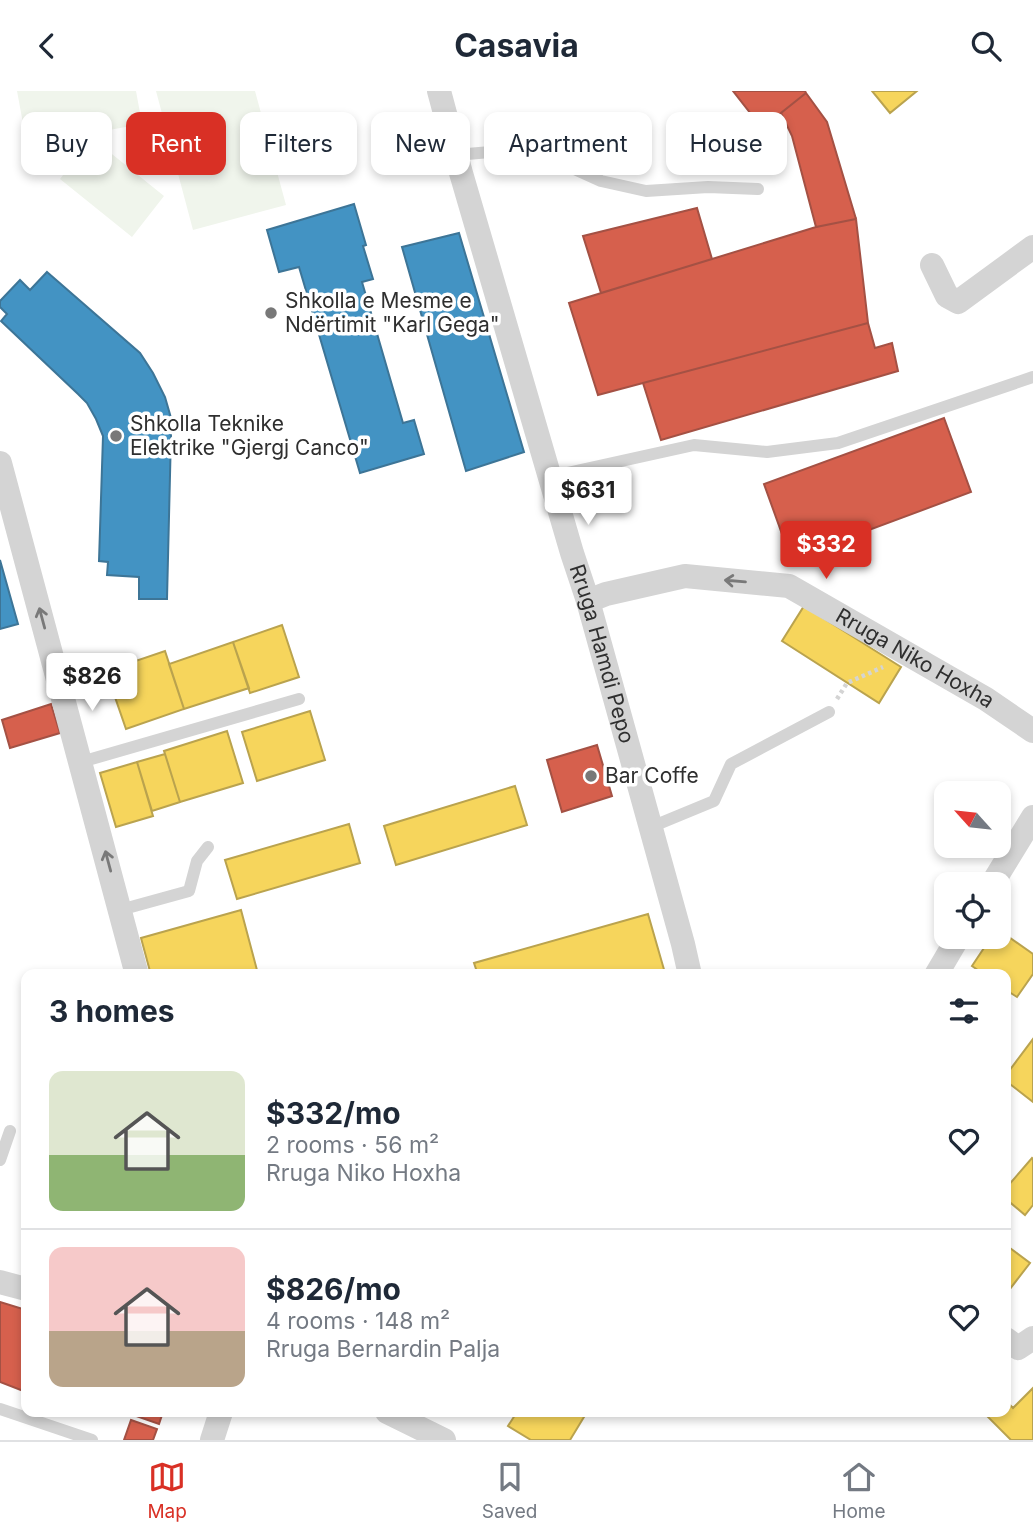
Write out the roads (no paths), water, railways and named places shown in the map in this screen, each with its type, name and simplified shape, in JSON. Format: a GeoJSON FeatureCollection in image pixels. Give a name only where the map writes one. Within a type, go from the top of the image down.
{"type":"FeatureCollection","features":[{"type":"Feature","properties":{"kind":"street","name":"Rruga Hamdi Pepo"},"geometry":{"type":"LineString","coordinates":[[439,91],[445,112]]}},
{"type":"Feature","properties":{"kind":"street","name":"Rruga Hamdi Pepo"},"geometry":{"type":"LineString","coordinates":[[462,175],[587,601],[689,969]]}},
{"type":"Feature","properties":{"kind":"street"},"geometry":{"type":"LineString","coordinates":[[932,265],[947,296],[958,302],[1033,247]]}},
{"type":"Feature","properties":{"kind":"street"},"geometry":{"type":"LineString","coordinates":[[0,463],[135,969]]}},
{"type":"Feature","properties":{"kind":"street","name":"Rruga Niko Hoxha"},"geometry":{"type":"LineString","coordinates":[[587,601],[685,576],[789,586],[986,699],[1033,731]]}},
{"type":"Feature","properties":{"kind":"street"},"geometry":{"type":"LineString","coordinates":[[999,872],[1033,817]]}},
{"type":"Feature","properties":{"kind":"street"},"geometry":{"type":"LineString","coordinates":[[940,969],[952,949]]}},
{"type":"Feature","properties":{"kind":"street"},"geometry":{"type":"LineString","coordinates":[[0,1282],[21,1288]]}},
{"type":"Feature","properties":{"kind":"street"},"geometry":{"type":"LineString","coordinates":[[212,1440],[219,1417]]}},
{"type":"Feature","properties":{"kind":"street"},"geometry":{"type":"LineString","coordinates":[[397,1417],[444,1440]]}},
{"type":"Feature","properties":{"kind":"lane"},"geometry":{"type":"LineString","coordinates":[[470,154],[512,150],[548,157],[601,181],[646,191],[708,187],[758,189]]}},
{"type":"Feature","properties":{"kind":"lane"},"geometry":{"type":"LineString","coordinates":[[550,477],[694,445],[767,452],[838,443],[1033,377]]}},
{"type":"Feature","properties":{"kind":"lane"},"geometry":{"type":"LineString","coordinates":[[81,762],[299,699]]}},
{"type":"Feature","properties":{"kind":"lane"},"geometry":{"type":"LineString","coordinates":[[651,827],[714,801],[731,764],[829,712]]}},
{"type":"Feature","properties":{"kind":"lane"},"geometry":{"type":"LineString","coordinates":[[120,910],[189,891],[197,861],[208,847]]}},
{"type":"Feature","properties":{"kind":"lane"},"geometry":{"type":"LineString","coordinates":[[0,1160],[10,1131]]}},
{"type":"Feature","properties":{"kind":"lane"},"geometry":{"type":"LineString","coordinates":[[0,1409],[21,1416]]}},
{"type":"Feature","properties":{"kind":"lane"},"geometry":{"type":"LineString","coordinates":[[24,1417],[92,1440]]}},
{"type":"Feature","properties":{"kind":"place","name":"Shkolla e Mesme e Ndërtimit \"Karl Gega\""},"geometry":{"type":"Point","coordinates":[271,313]}},
{"type":"Feature","properties":{"kind":"place","name":"Shkolla Teknike Elektrike \"Gjergj Canco\""},"geometry":{"type":"Point","coordinates":[116,436]}},
{"type":"Feature","properties":{"kind":"place","name":"Bar Coffe"},"geometry":{"type":"Point","coordinates":[591,776]}}]}
